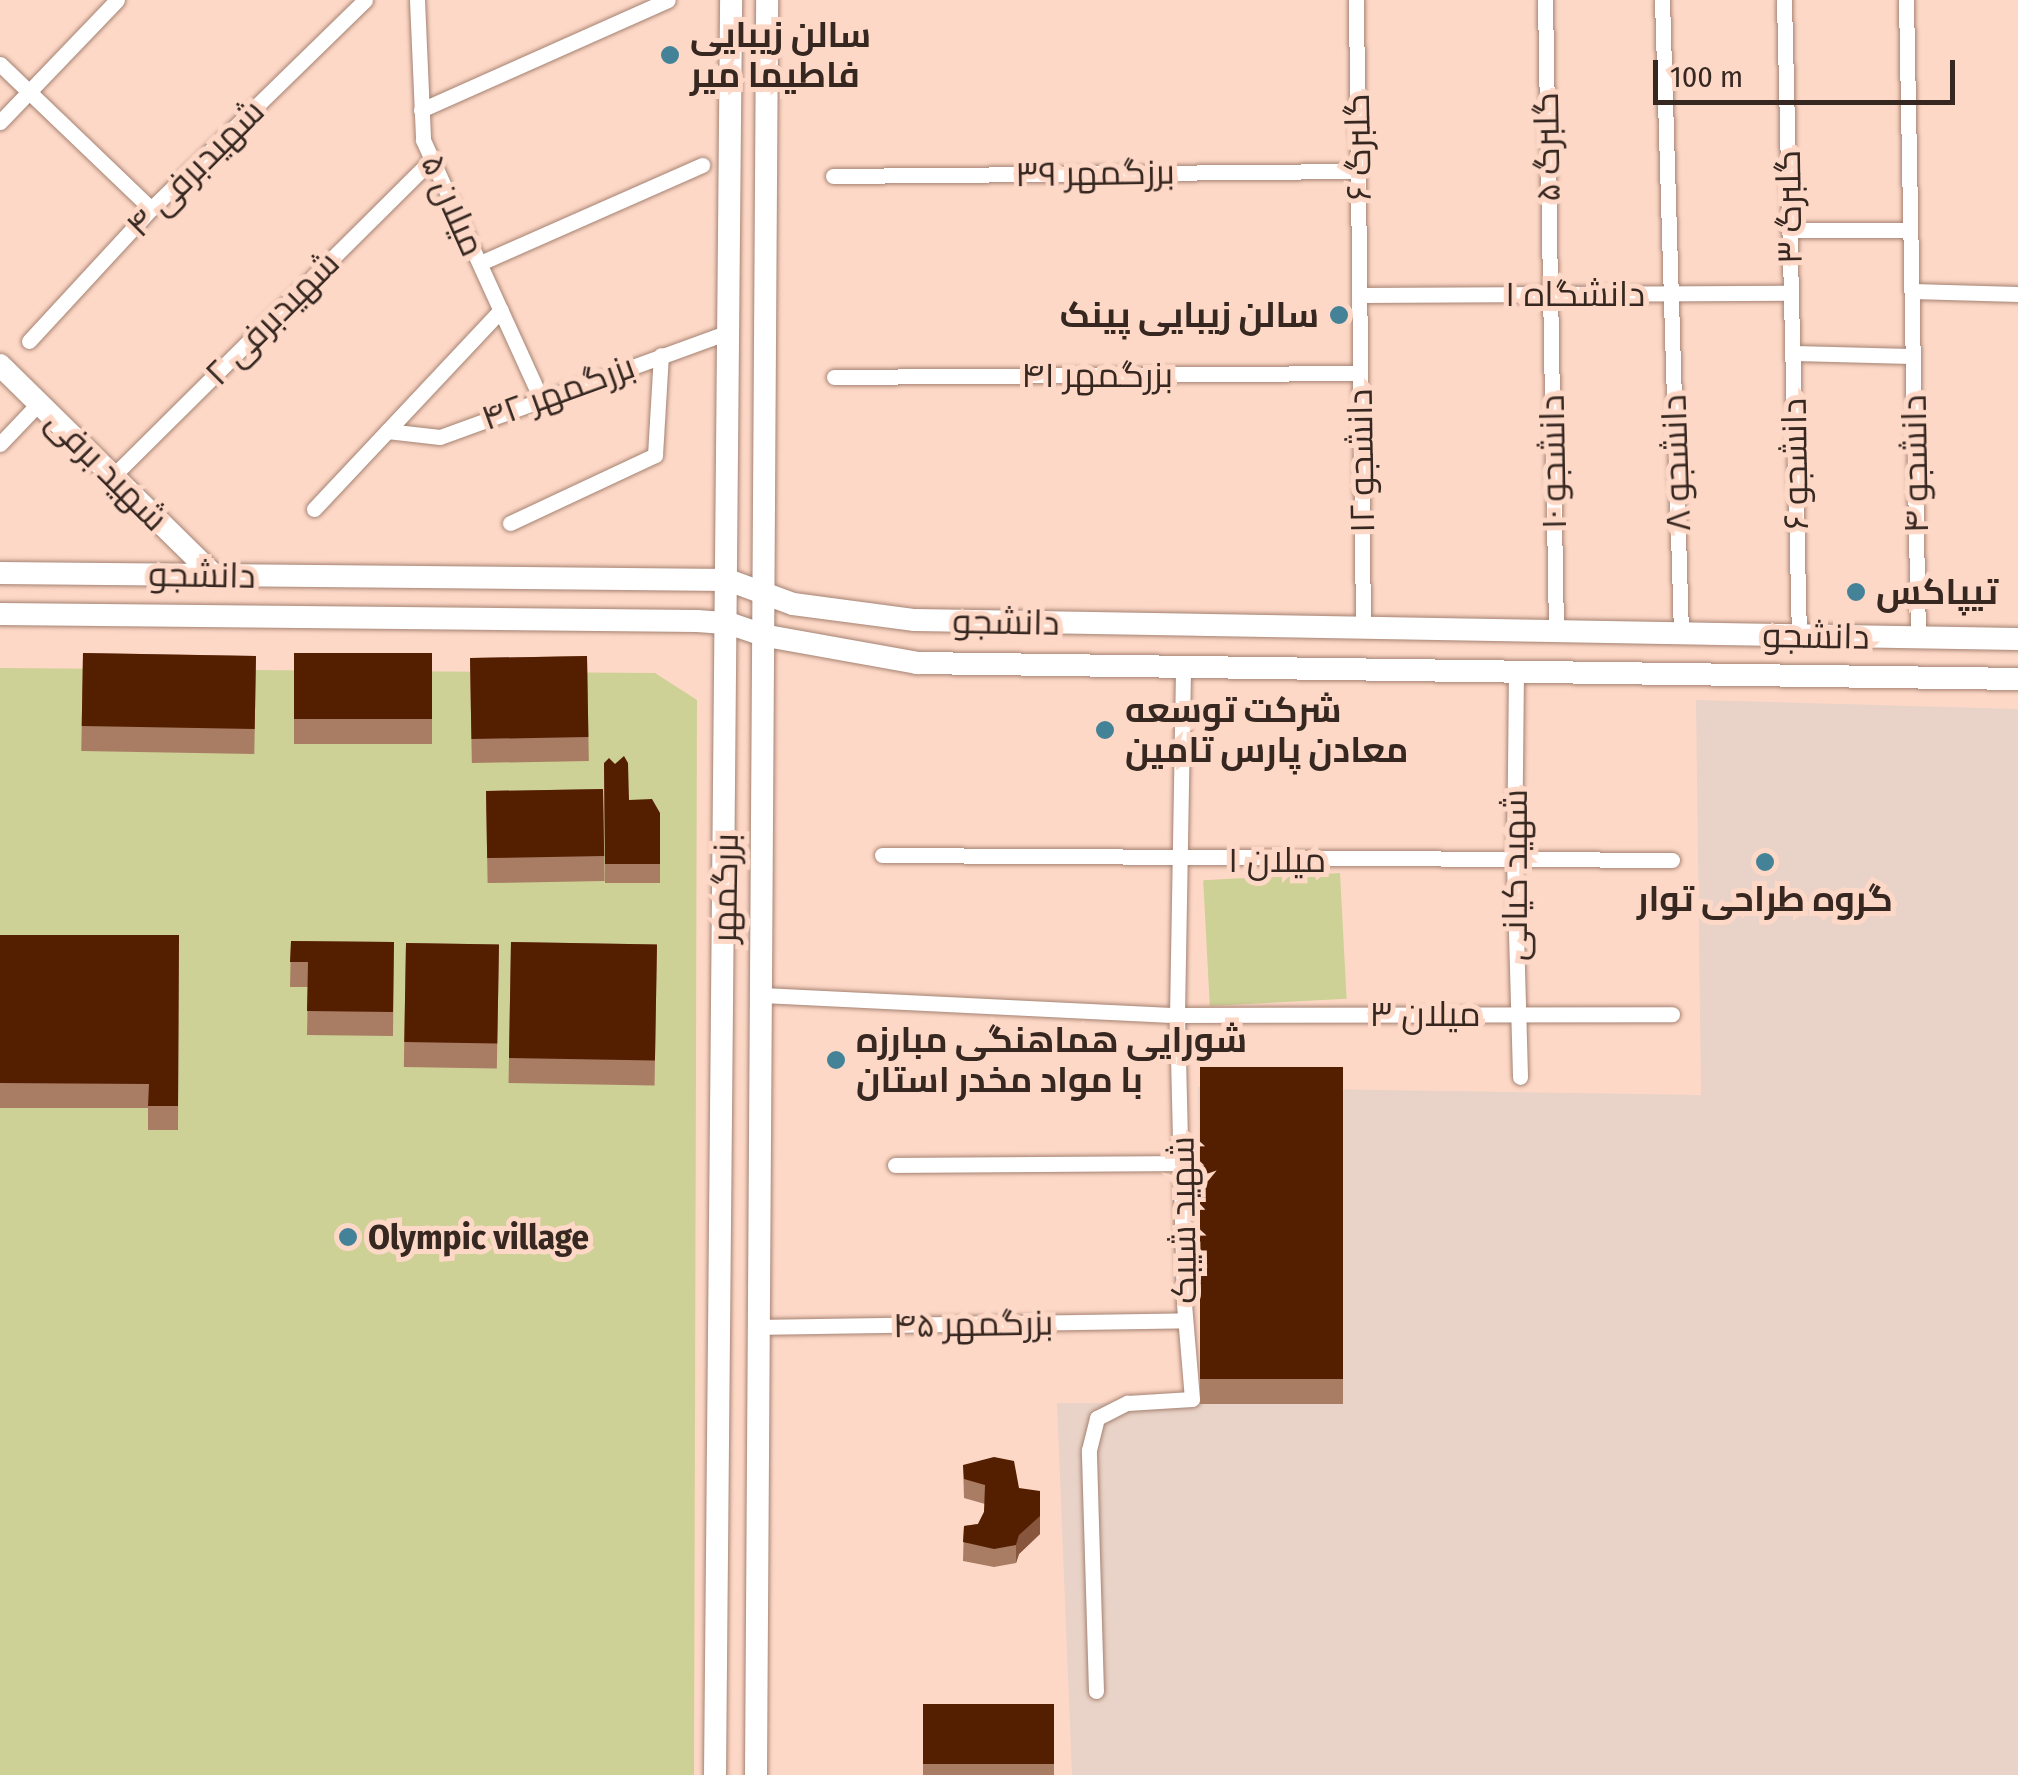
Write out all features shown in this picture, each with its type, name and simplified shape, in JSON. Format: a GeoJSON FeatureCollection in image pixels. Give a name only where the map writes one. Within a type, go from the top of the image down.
{"type":"FeatureCollection","features":[{"type":"Feature","properties":{"kind":"main road","name":"بزرگمهر"},"geometry":{"type":"LineString","coordinates":[[715,1775],[731,0]]}},
{"type":"Feature","properties":{"kind":"main road","name":"بزرگمهر"},"geometry":{"type":"LineString","coordinates":[[756,1775],[767,0]]}},
{"type":"Feature","properties":{"kind":"main road","name":"شهید برفی"},"geometry":{"type":"LineString","coordinates":[[0,364],[214,575]]}},
{"type":"Feature","properties":{"kind":"main road","name":"دانشجو"},"geometry":{"type":"LineString","coordinates":[[0,573],[728,580],[792,604],[916,620],[2018,639]]}},
{"type":"Feature","properties":{"kind":"main road","name":"دانشجو"},"geometry":{"type":"LineString","coordinates":[[0,614],[728,623],[762,634],[918,663],[2018,679]]}},
{"type":"Feature","properties":{"kind":"main road"},"geometry":{"type":"LineString","coordinates":[[720,1351],[760,1354]]}},
{"type":"Feature","properties":{"kind":"street"},"geometry":{"type":"LineString","coordinates":[[0,122],[117,0]]}},
{"type":"Feature","properties":{"kind":"street","name":"شهیدبرفی ۴"},"geometry":{"type":"LineString","coordinates":[[29,341],[152,209],[364,0]]}},
{"type":"Feature","properties":{"kind":"street","name":"میلان ۵"},"geometry":{"type":"LineString","coordinates":[[417,0],[424,140],[540,397]]}},
{"type":"Feature","properties":{"kind":"street"},"geometry":{"type":"LineString","coordinates":[[421,110],[668,0]]}},
{"type":"Feature","properties":{"kind":"street","name":"گلبرگ ۶"},"geometry":{"type":"LineString","coordinates":[[1356,0],[1359,294]]}},
{"type":"Feature","properties":{"kind":"street","name":"گلبرگ ۵"},"geometry":{"type":"LineString","coordinates":[[1545,0],[1550,294]]}},
{"type":"Feature","properties":{"kind":"street","name":"دانشجو ۸"},"geometry":{"type":"LineString","coordinates":[[1662,0],[1681,633]]}},
{"type":"Feature","properties":{"kind":"street","name":"گلبرگ ۳"},"geometry":{"type":"LineString","coordinates":[[1784,0],[1791,293]]}},
{"type":"Feature","properties":{"kind":"street","name":"دانشجو ۴"},"geometry":{"type":"LineString","coordinates":[[1906,0],[1918,638]]}},
{"type":"Feature","properties":{"kind":"street"},"geometry":{"type":"LineString","coordinates":[[0,64],[152,209]]}},
{"type":"Feature","properties":{"kind":"street","name":"شهیدبرفی ۲"},"geometry":{"type":"LineString","coordinates":[[113,476],[431,160]]}},
{"type":"Feature","properties":{"kind":"street"},"geometry":{"type":"LineString","coordinates":[[480,264],[702,165]]}},
{"type":"Feature","properties":{"kind":"street","name":"برزگمهر ۳۹"},"geometry":{"type":"LineString","coordinates":[[833,176],[1358,171]]}},
{"type":"Feature","properties":{"kind":"street"},"geometry":{"type":"LineString","coordinates":[[1790,230],[1910,230]]}},
{"type":"Feature","properties":{"kind":"street"},"geometry":{"type":"LineString","coordinates":[[1912,291],[2018,294]]}},
{"type":"Feature","properties":{"kind":"street","name":"دانشگاه ۱"},"geometry":{"type":"LineString","coordinates":[[1359,294],[1791,293]]}},
{"type":"Feature","properties":{"kind":"street","name":"دانشجو ۶"},"geometry":{"type":"LineString","coordinates":[[1791,293],[1799,635]]}},
{"type":"Feature","properties":{"kind":"street","name":"دانشجو ۱۲"},"geometry":{"type":"LineString","coordinates":[[1359,294],[1363,628]]}},
{"type":"Feature","properties":{"kind":"street","name":"دانشجو ۱۰"},"geometry":{"type":"LineString","coordinates":[[1550,294],[1556,631]]}},
{"type":"Feature","properties":{"kind":"street"},"geometry":{"type":"LineString","coordinates":[[314,510],[501,310]]}},
{"type":"Feature","properties":{"kind":"street","name":"بزرگمهر ۴۲"},"geometry":{"type":"LineString","coordinates":[[387,431],[440,437],[540,397],[728,332]]}},
{"type":"Feature","properties":{"kind":"street"},"geometry":{"type":"LineString","coordinates":[[1792,352],[1912,356]]}},
{"type":"Feature","properties":{"kind":"street"},"geometry":{"type":"LineString","coordinates":[[510,523],[656,455],[661,355]]}},
{"type":"Feature","properties":{"kind":"street","name":"بزرگمهر ۴۱"},"geometry":{"type":"LineString","coordinates":[[834,377],[1360,373]]}},
{"type":"Feature","properties":{"kind":"street"},"geometry":{"type":"LineString","coordinates":[[0,444],[38,402]]}},
{"type":"Feature","properties":{"kind":"street","name":"شهید شیبک"},"geometry":{"type":"LineString","coordinates":[[1096,1691],[1088,1450],[1096,1418],[1126,1403],[1192,1399],[1186,1320],[1178,1015],[1184,859],[1183,667]]}},
{"type":"Feature","properties":{"kind":"street","name":"شهید کیانی"},"geometry":{"type":"LineString","coordinates":[[1516,672],[1514,861],[1520,1078]]}},
{"type":"Feature","properties":{"kind":"street","name":"میلان ۱"},"geometry":{"type":"LineString","coordinates":[[882,855],[1672,860]]}},
{"type":"Feature","properties":{"kind":"street","name":"میلان ۳"},"geometry":{"type":"LineString","coordinates":[[762,996],[1178,1015],[1672,1014]]}},
{"type":"Feature","properties":{"kind":"street"},"geometry":{"type":"LineString","coordinates":[[895,1165],[1182,1164]]}},
{"type":"Feature","properties":{"kind":"street","name":"بزرگمهر ۴۵"},"geometry":{"type":"LineString","coordinates":[[760,1327],[1186,1320]]}},
{"type":"Feature","properties":{"kind":"shaded area"},"geometry":{"type":"Polygon","coordinates":[[[1696,700],[2018,709],[2018,1775],[1072,1775],[1057,1403],[1203,1403],[1198,1087],[1701,1095],[1696,700]]]}},
{"type":"Feature","properties":{"kind":"green space","name":"Olympic village"},"geometry":{"type":"Polygon","coordinates":[[[0,668],[655,673],[697,700],[694,1775],[0,1775],[0,668]]]}},
{"type":"Feature","properties":{"kind":"green space"},"geometry":{"type":"Polygon","coordinates":[[[1340,873],[1347,999],[1210,1006],[1203,880],[1340,873]]]}},
{"type":"Feature","properties":{"kind":"building"},"geometry":{"type":"Polygon","coordinates":[[[83,653],[256,656],[255,729],[82,726],[83,653]]]}},
{"type":"Feature","properties":{"kind":"building"},"geometry":{"type":"Polygon","coordinates":[[[294,653],[432,653],[432,719],[294,719],[294,653]]]}},
{"type":"Feature","properties":{"kind":"building"},"geometry":{"type":"Polygon","coordinates":[[[587,656],[588,737],[471,739],[470,658],[587,656]]]}},
{"type":"Feature","properties":{"kind":"building"},"geometry":{"type":"Polygon","coordinates":[[[624,756],[628,763],[629,800],[652,799],[660,813],[660,864],[605,864],[604,763],[609,758],[615,764],[624,756]]]}},
{"type":"Feature","properties":{"kind":"building"},"geometry":{"type":"Polygon","coordinates":[[[603,789],[604,856],[487,858],[486,791],[603,789]]]}},
{"type":"Feature","properties":{"kind":"building"},"geometry":{"type":"Polygon","coordinates":[[[0,935],[179,935],[178,1106],[148,1106],[149,1084],[0,1083],[0,935]]]}},
{"type":"Feature","properties":{"kind":"building"},"geometry":{"type":"Polygon","coordinates":[[[291,941],[394,942],[393,1012],[307,1011],[308,962],[290,962],[291,941]]]}},
{"type":"Feature","properties":{"kind":"building"},"geometry":{"type":"Polygon","coordinates":[[[511,942],[657,945],[655,1061],[509,1058],[511,942]]]}},
{"type":"Feature","properties":{"kind":"building"},"geometry":{"type":"Polygon","coordinates":[[[406,943],[499,945],[497,1044],[404,1042],[406,943]]]}},
{"type":"Feature","properties":{"kind":"building"},"geometry":{"type":"Polygon","coordinates":[[[1200,1067],[1343,1067],[1343,1379],[1200,1379],[1200,1067]]]}},
{"type":"Feature","properties":{"kind":"building"},"geometry":{"type":"Polygon","coordinates":[[[994,1457],[1014,1461],[1019,1488],[1040,1491],[1040,1516],[1019,1535],[1016,1545],[994,1549],[963,1542],[964,1526],[978,1524],[984,1512],[985,1485],[964,1479],[963,1465],[994,1457]]]}},
{"type":"Feature","properties":{"kind":"building"},"geometry":{"type":"Polygon","coordinates":[[[923,1704],[1054,1704],[1054,1764],[923,1764],[923,1704]]]}},
{"type":"Feature","properties":{"kind":"place","name":"سالن زیبایی فاطیما میر"},"geometry":{"type":"Point","coordinates":[670,55]}},
{"type":"Feature","properties":{"kind":"place","name":"سالن زیبایی پینک"},"geometry":{"type":"Point","coordinates":[1339,315]}},
{"type":"Feature","properties":{"kind":"place","name":"تیپاکس"},"geometry":{"type":"Point","coordinates":[1856,592]}},
{"type":"Feature","properties":{"kind":"place","name":"شرکت توسعه معادن پارس تامین"},"geometry":{"type":"Point","coordinates":[1105,730]}},
{"type":"Feature","properties":{"kind":"place","name":"گروه طراحی توار"},"geometry":{"type":"Point","coordinates":[1765,862]}},
{"type":"Feature","properties":{"kind":"place","name":"شورایی هماهنگی مبارزه با مواد مخدر استان"},"geometry":{"type":"Point","coordinates":[836,1060]}},
{"type":"Feature","properties":{"kind":"place","name":"Olympic village"},"geometry":{"type":"Point","coordinates":[348,1237]}}]}
